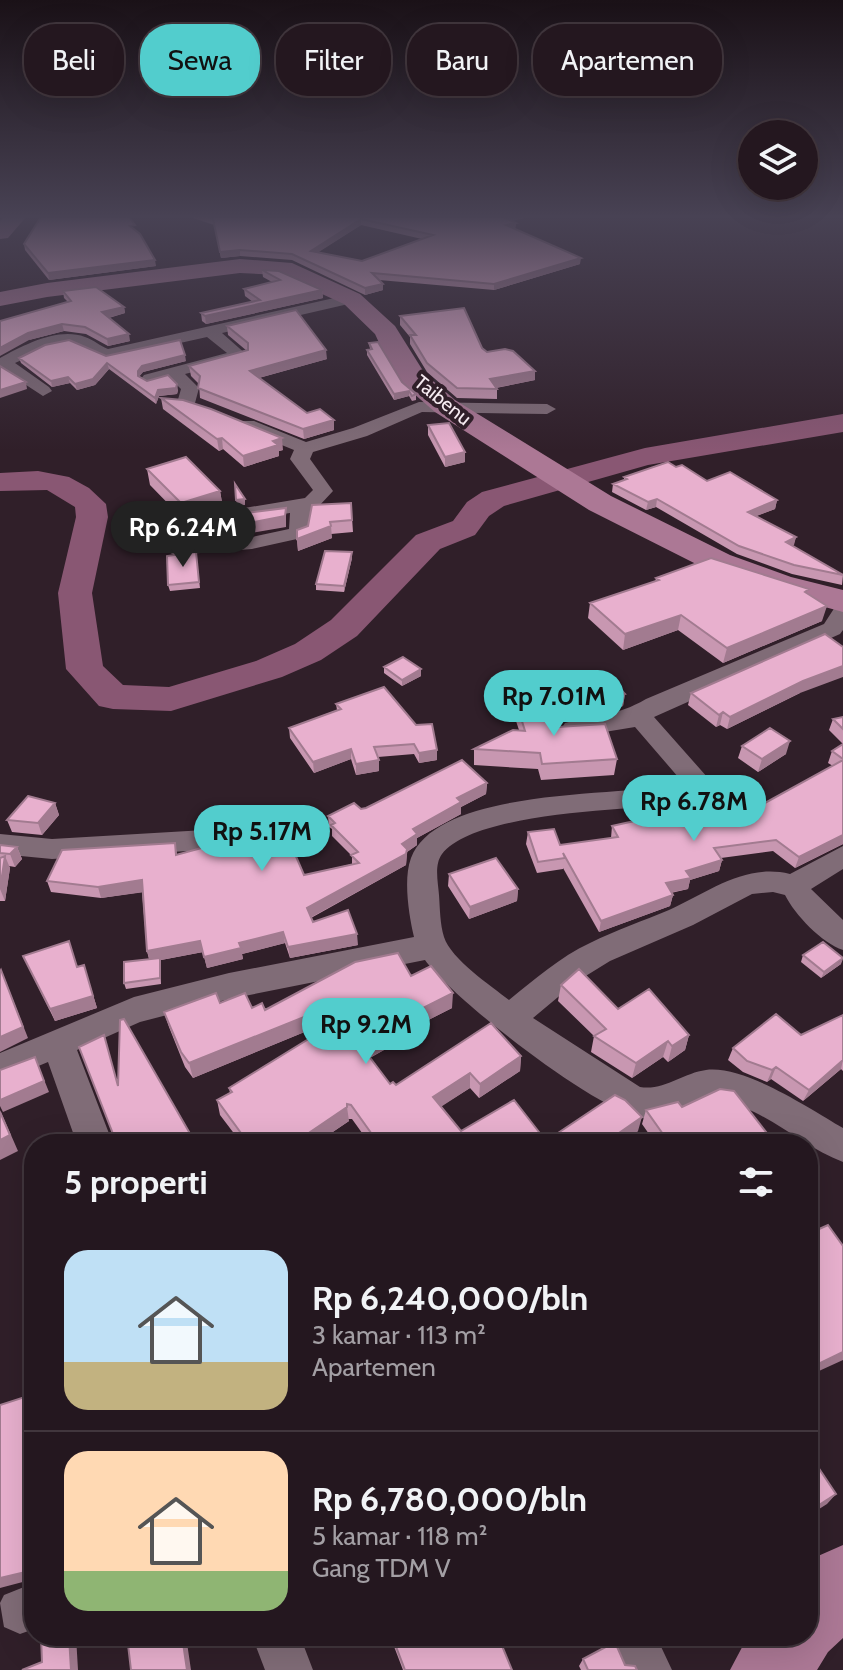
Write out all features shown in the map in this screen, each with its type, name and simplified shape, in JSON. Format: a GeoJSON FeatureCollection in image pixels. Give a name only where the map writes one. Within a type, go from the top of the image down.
{"type":"FeatureCollection","features":[{"type":"Feature","properties":{"kind":"main road","name":"Taibenu"},"geometry":{"type":"LineString","coordinates":[[0,299],[21,295]]}},
{"type":"Feature","properties":{"kind":"main road","name":"Taibenu"},"geometry":{"type":"LineString","coordinates":[[343,295],[352,299],[386,331],[400,360],[415,380],[445,406],[550,473],[600,503],[718,562],[779,584],[843,601]]}},
{"type":"Feature","properties":{"kind":"main road"},"geometry":{"type":"LineString","coordinates":[[818,1611],[843,1581]]}},
{"type":"Feature","properties":{"kind":"main road"},"geometry":{"type":"LineString","coordinates":[[768,1670],[788,1646]]}},
{"type":"Feature","properties":{"kind":"street"},"geometry":{"type":"LineString","coordinates":[[43,391],[2,364],[63,339],[76,339],[95,352],[108,354],[352,299]]}},
{"type":"Feature","properties":{"kind":"street"},"geometry":{"type":"LineString","coordinates":[[150,379],[243,357],[212,333]]}},
{"type":"Feature","properties":{"kind":"street"},"geometry":{"type":"LineString","coordinates":[[173,372],[190,388],[176,403],[209,409]]}},
{"type":"Feature","properties":{"kind":"street"},"geometry":{"type":"LineString","coordinates":[[234,419],[305,448],[360,432],[408,410],[445,406],[547,409]]}},
{"type":"Feature","properties":{"kind":"street"},"geometry":{"type":"LineString","coordinates":[[232,516],[312,502],[323,491],[300,459],[305,448]]}},
{"type":"Feature","properties":{"kind":"street"},"geometry":{"type":"LineString","coordinates":[[174,549],[290,537],[299,533],[301,505]]}},
{"type":"Feature","properties":{"kind":"street"},"geometry":{"type":"LineString","coordinates":[[574,729],[627,721],[655,705],[832,629],[843,612]]}},
{"type":"Feature","properties":{"kind":"street"},"geometry":{"type":"LineString","coordinates":[[638,715],[693,776],[699,785],[697,791],[689,795],[499,817],[473,822],[449,834],[427,851],[421,868],[432,946],[457,976],[510,1018],[617,1093],[637,1102],[656,1103],[695,1086],[721,1085],[749,1095],[843,1146]]}},
{"type":"Feature","properties":{"kind":"street"},"geometry":{"type":"LineString","coordinates":[[0,844],[79,848],[256,837]]}},
{"type":"Feature","properties":{"kind":"street"},"geometry":{"type":"LineString","coordinates":[[796,887],[803,879],[843,856]]}},
{"type":"Feature","properties":{"kind":"street"},"geometry":{"type":"LineString","coordinates":[[510,1018],[565,973],[599,952],[682,917],[747,884],[773,881],[796,887]]}},
{"type":"Feature","properties":{"kind":"street"},"geometry":{"type":"LineString","coordinates":[[796,887],[801,898],[843,938]]}},
{"type":"Feature","properties":{"kind":"street"},"geometry":{"type":"LineString","coordinates":[[0,1068],[147,1006],[229,986],[432,946]]}},
{"type":"Feature","properties":{"kind":"street"},"geometry":{"type":"LineString","coordinates":[[58,1043],[91,1134]]}},
{"type":"Feature","properties":{"kind":"street"},"geometry":{"type":"LineString","coordinates":[[280,1646],[289,1670]]}},
{"type":"Feature","properties":{"kind":"street"},"geometry":{"type":"LineString","coordinates":[[636,1646],[648,1670]]}},
{"type":"Feature","properties":{"kind":"building"},"geometry":{"type":"Polygon","coordinates":[[[66,295],[107,295],[124,307],[102,312],[129,334],[107,339],[85,327],[62,324],[28,333],[0,348],[0,321],[71,301],[66,295]]]}},
{"type":"Feature","properties":{"kind":"building"},"geometry":{"type":"Polygon","coordinates":[[[253,295],[300,295],[205,316],[201,313],[260,300],[253,295]]]}},
{"type":"Feature","properties":{"kind":"building"},"geometry":{"type":"Polygon","coordinates":[[[464,308],[482,348],[487,352],[513,351],[535,371],[490,379],[497,389],[457,388],[427,363],[410,335],[416,335],[400,316],[464,308]]]}},
{"type":"Feature","properties":{"kind":"building"},"geometry":{"type":"Polygon","coordinates":[[[296,310],[326,350],[250,371],[307,413],[320,409],[334,420],[303,429],[198,388],[200,376],[189,366],[248,350],[248,343],[227,326],[296,310]]]}},
{"type":"Feature","properties":{"kind":"building"},"geometry":{"type":"Polygon","coordinates":[[[69,340],[106,356],[180,340],[185,355],[142,366],[138,371],[138,376],[147,381],[168,375],[177,384],[176,388],[158,390],[155,398],[107,363],[93,379],[75,384],[68,377],[51,381],[19,358],[45,345],[69,340]]]}},
{"type":"Feature","properties":{"kind":"building"},"geometry":{"type":"Polygon","coordinates":[[[378,342],[402,382],[416,394],[412,396],[409,391],[394,394],[367,350],[372,349],[369,343],[378,342]]]}},
{"type":"Feature","properties":{"kind":"building"},"geometry":{"type":"Polygon","coordinates":[[[0,366],[26,382],[0,390],[0,366]]]}},
{"type":"Feature","properties":{"kind":"building"},"geometry":{"type":"Polygon","coordinates":[[[161,398],[183,400],[211,409],[282,438],[273,441],[278,445],[243,456],[222,438],[217,439],[161,398]]]}},
{"type":"Feature","properties":{"kind":"building"},"geometry":{"type":"Polygon","coordinates":[[[449,423],[465,452],[445,457],[428,425],[449,423]]]}},
{"type":"Feature","properties":{"kind":"building"},"geometry":{"type":"Polygon","coordinates":[[[186,457],[220,491],[181,503],[147,469],[186,457]]]}},
{"type":"Feature","properties":{"kind":"building"},"geometry":{"type":"Polygon","coordinates":[[[668,462],[676,467],[682,465],[707,481],[730,472],[777,500],[748,512],[796,537],[786,542],[843,575],[794,565],[739,546],[657,499],[648,502],[613,484],[627,479],[624,477],[668,462]]]}},
{"type":"Feature","properties":{"kind":"building"},"geometry":{"type":"Polygon","coordinates":[[[235,484],[245,499],[236,500],[235,484]]]}},
{"type":"Feature","properties":{"kind":"building"},"geometry":{"type":"Polygon","coordinates":[[[351,503],[352,520],[330,522],[331,526],[297,539],[297,530],[308,526],[312,505],[351,503]]]}},
{"type":"Feature","properties":{"kind":"building"},"geometry":{"type":"Polygon","coordinates":[[[286,508],[285,516],[238,525],[237,514],[286,508]]]}},
{"type":"Feature","properties":{"kind":"building"},"geometry":{"type":"Polygon","coordinates":[[[325,551],[352,552],[344,586],[316,584],[325,551]]]}},
{"type":"Feature","properties":{"kind":"building"},"geometry":{"type":"Polygon","coordinates":[[[196,552],[199,582],[168,585],[167,556],[196,552]]]}},
{"type":"Feature","properties":{"kind":"building"},"geometry":{"type":"Polygon","coordinates":[[[711,558],[809,589],[805,592],[827,606],[727,648],[681,615],[625,634],[590,603],[659,580],[656,578],[711,558]]]}},
{"type":"Feature","properties":{"kind":"building"},"geometry":{"type":"Polygon","coordinates":[[[825,634],[843,647],[843,666],[803,681],[730,717],[723,712],[719,715],[691,693],[825,634]]]}},
{"type":"Feature","properties":{"kind":"building"},"geometry":{"type":"Polygon","coordinates":[[[403,657],[421,669],[402,680],[384,667],[403,657]]]}},
{"type":"Feature","properties":{"kind":"building"},"geometry":{"type":"Polygon","coordinates":[[[604,672],[625,694],[602,700],[582,679],[604,672]]]}},
{"type":"Feature","properties":{"kind":"building"},"geometry":{"type":"Polygon","coordinates":[[[384,687],[416,725],[432,724],[437,750],[419,753],[414,744],[374,747],[379,760],[356,764],[351,749],[313,762],[289,728],[341,709],[336,704],[384,687]]]}},
{"type":"Feature","properties":{"kind":"building"},"geometry":{"type":"Polygon","coordinates":[[[549,700],[558,727],[605,724],[617,759],[542,764],[540,753],[474,749],[513,730],[525,731],[516,702],[549,700]]]}},
{"type":"Feature","properties":{"kind":"building"},"geometry":{"type":"Polygon","coordinates":[[[843,717],[843,729],[833,719],[843,717]]]}},
{"type":"Feature","properties":{"kind":"building"},"geometry":{"type":"Polygon","coordinates":[[[770,728],[790,741],[762,759],[742,746],[770,728]]]}},
{"type":"Feature","properties":{"kind":"building"},"geometry":{"type":"Polygon","coordinates":[[[843,744],[843,759],[832,751],[843,744]]]}},
{"type":"Feature","properties":{"kind":"building"},"geometry":{"type":"Polygon","coordinates":[[[462,760],[487,783],[457,798],[461,802],[413,829],[417,834],[402,844],[407,849],[406,854],[307,908],[313,922],[348,910],[357,934],[288,947],[283,932],[239,943],[241,948],[204,957],[200,941],[147,951],[142,880],[98,887],[47,881],[62,850],[175,843],[176,855],[231,840],[255,839],[283,826],[304,875],[359,863],[351,855],[358,852],[331,825],[335,823],[328,816],[354,803],[361,809],[366,808],[462,760]]]}},
{"type":"Feature","properties":{"kind":"building"},"geometry":{"type":"Polygon","coordinates":[[[843,760],[843,835],[799,857],[776,840],[714,848],[722,860],[686,871],[691,878],[666,883],[673,895],[601,921],[563,853],[565,858],[538,862],[528,832],[554,829],[560,845],[618,837],[612,826],[765,803],[843,760]]]}},
{"type":"Feature","properties":{"kind":"building"},"geometry":{"type":"Polygon","coordinates":[[[28,796],[55,803],[38,823],[7,820],[28,796]]]}},
{"type":"Feature","properties":{"kind":"building"},"geometry":{"type":"Polygon","coordinates":[[[0,845],[17,847],[10,854],[0,853],[0,845]]]}},
{"type":"Feature","properties":{"kind":"building"},"geometry":{"type":"Polygon","coordinates":[[[5,856],[0,889],[0,858],[5,856]]]}},
{"type":"Feature","properties":{"kind":"building"},"geometry":{"type":"Polygon","coordinates":[[[496,858],[518,889],[470,907],[449,874],[496,858]]]}},
{"type":"Feature","properties":{"kind":"building"},"geometry":{"type":"Polygon","coordinates":[[[69,941],[77,967],[84,965],[93,996],[50,1009],[23,956],[69,941]]]}},
{"type":"Feature","properties":{"kind":"building"},"geometry":{"type":"Polygon","coordinates":[[[823,942],[843,958],[824,972],[803,955],[823,942]]]}},
{"type":"Feature","properties":{"kind":"building"},"geometry":{"type":"Polygon","coordinates":[[[398,953],[411,976],[431,966],[453,993],[379,1030],[383,1036],[362,1047],[390,1084],[393,1082],[396,1085],[491,1023],[521,1056],[480,1084],[470,1073],[433,1097],[461,1131],[514,1100],[541,1134],[372,1134],[351,1105],[347,1104],[307,1134],[242,1134],[217,1100],[232,1092],[229,1088],[346,1016],[339,1003],[189,1063],[164,1012],[216,993],[220,1003],[245,993],[252,1008],[262,1003],[265,1010],[355,962],[398,953]]]}},
{"type":"Feature","properties":{"kind":"building"},"geometry":{"type":"Polygon","coordinates":[[[160,958],[160,978],[124,983],[124,962],[160,958]]]}},
{"type":"Feature","properties":{"kind":"building"},"geometry":{"type":"Polygon","coordinates":[[[579,969],[618,1009],[649,989],[689,1035],[672,1046],[668,1041],[636,1063],[594,1036],[606,1029],[561,985],[579,969]]]}},
{"type":"Feature","properties":{"kind":"building"},"geometry":{"type":"Polygon","coordinates":[[[0,972],[23,1027],[0,1037],[0,972]]]}},
{"type":"Feature","properties":{"kind":"building"},"geometry":{"type":"Polygon","coordinates":[[[776,1014],[801,1035],[843,1015],[843,1060],[809,1090],[776,1067],[772,1070],[747,1061],[733,1048],[776,1014]]]}},
{"type":"Feature","properties":{"kind":"building"},"geometry":{"type":"Polygon","coordinates":[[[124,1019],[190,1134],[113,1134],[79,1047],[104,1035],[118,1086],[120,1020],[124,1019]]]}},
{"type":"Feature","properties":{"kind":"building"},"geometry":{"type":"Polygon","coordinates":[[[35,1057],[44,1081],[0,1100],[0,1070],[35,1057]]]}},
{"type":"Feature","properties":{"kind":"building"},"geometry":{"type":"Polygon","coordinates":[[[720,1089],[734,1091],[768,1134],[663,1134],[646,1110],[678,1102],[682,1107],[720,1089]]]}},
{"type":"Feature","properties":{"kind":"building"},"geometry":{"type":"Polygon","coordinates":[[[615,1095],[625,1100],[642,1117],[617,1134],[556,1134],[615,1095]]]}},
{"type":"Feature","properties":{"kind":"building"},"geometry":{"type":"Polygon","coordinates":[[[0,1112],[10,1135],[0,1140],[0,1112]]]}},
{"type":"Feature","properties":{"kind":"building"},"geometry":{"type":"Polygon","coordinates":[[[828,1225],[843,1246],[843,1352],[818,1364],[818,1230],[828,1225]]]}},
{"type":"Feature","properties":{"kind":"building"},"geometry":{"type":"Polygon","coordinates":[[[24,1397],[24,1572],[0,1578],[0,1405],[24,1397]]]}},
{"type":"Feature","properties":{"kind":"building"},"geometry":{"type":"Polygon","coordinates":[[[818,1467],[836,1494],[818,1506],[818,1467]]]}},
{"type":"Feature","properties":{"kind":"building"},"geometry":{"type":"Polygon","coordinates":[[[41,1646],[70,1646],[71,1670],[22,1670],[42,1662],[41,1646]]]}},
{"type":"Feature","properties":{"kind":"building"},"geometry":{"type":"Polygon","coordinates":[[[128,1646],[183,1646],[187,1670],[131,1670],[128,1646]]]}},
{"type":"Feature","properties":{"kind":"building"},"geometry":{"type":"Polygon","coordinates":[[[396,1646],[502,1646],[512,1670],[405,1670],[396,1646]]]}},
{"type":"Feature","properties":{"kind":"building"},"geometry":{"type":"Polygon","coordinates":[[[607,1646],[617,1646],[625,1665],[635,1666],[637,1670],[588,1670],[583,1659],[607,1646]]]}},
{"type":"Feature","properties":{"kind":"waterway"},"geometry":{"type":"LineString","coordinates":[[0,482],[27,480],[58,483],[90,504],[92,517],[75,593],[85,669],[113,697],[171,699],[269,669],[308,652],[344,628],[428,542],[464,528],[478,509],[493,499],[645,457],[843,423]]}}]}
